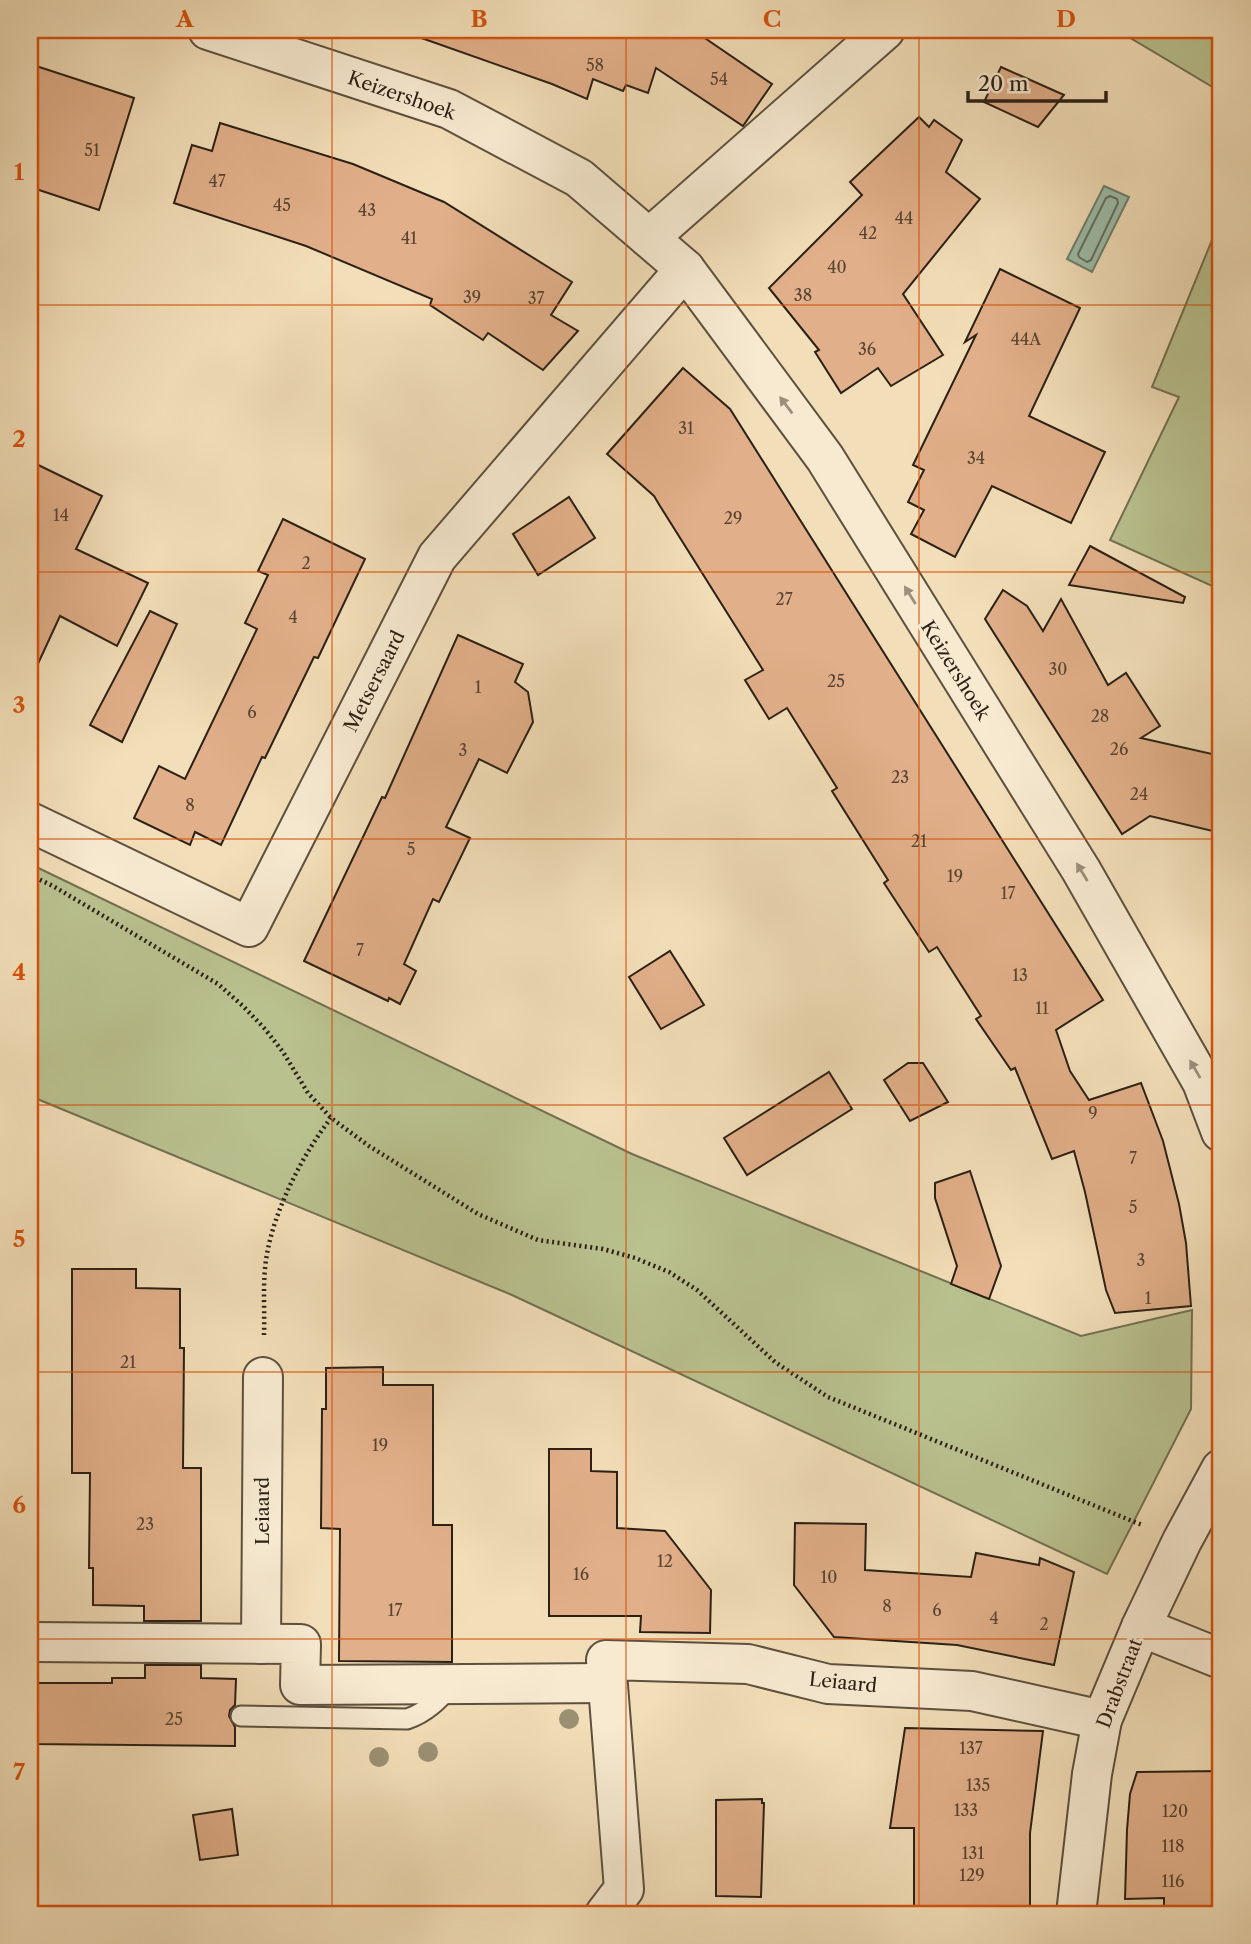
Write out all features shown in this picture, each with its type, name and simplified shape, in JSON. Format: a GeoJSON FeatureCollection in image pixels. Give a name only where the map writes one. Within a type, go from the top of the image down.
{"type":"FeatureCollection","features":[{"type":"Feature","properties":{"kind":"street","name":"Keizershoek"},"geometry":{"type":"LineString","coordinates":[[208,30],[449,108],[579,178],[685,269],[825,458],[1081,870],[1202,1082],[1221,1132]]}},
{"type":"Feature","properties":{"kind":"street"},"geometry":{"type":"LineString","coordinates":[[649,238],[885,30]]}},
{"type":"Feature","properties":{"kind":"street","name":"Metsersaard"},"geometry":{"type":"LineString","coordinates":[[30,822],[249,927],[437,557],[685,269]]}},
{"type":"Feature","properties":{"kind":"street","name":"Leiaard"},"geometry":{"type":"LineString","coordinates":[[261,1644],[263,1377]]}},
{"type":"Feature","properties":{"kind":"street","name":"Drabstraat"},"geometry":{"type":"LineString","coordinates":[[1076,1914],[1092,1774],[1102,1720],[1141,1627],[1182,1541],[1221,1469]]}},
{"type":"Feature","properties":{"kind":"street"},"geometry":{"type":"LineString","coordinates":[[1141,1627],[1221,1659]]}},
{"type":"Feature","properties":{"kind":"street"},"geometry":{"type":"LineString","coordinates":[[30,1642],[301,1644],[300,1685],[606,1683],[624,1889],[606,1914]]}},
{"type":"Feature","properties":{"kind":"street","name":"Leiaard"},"geometry":{"type":"LineString","coordinates":[[606,1683],[606,1660],[748,1664],[828,1684],[972,1691],[1102,1720]]}},
{"type":"Feature","properties":{"kind":"lane"},"geometry":{"type":"LineString","coordinates":[[241,1716],[407,1719],[435,1703],[453,1684]]}},
{"type":"Feature","properties":{"kind":"path"},"geometry":{"type":"LineString","coordinates":[[30,875],[218,984],[265,1029],[283,1052],[308,1093],[331,1118],[478,1214],[537,1240],[603,1249],[669,1272],[697,1290],[775,1362],[828,1397],[1182,1541]]}},
{"type":"Feature","properties":{"kind":"path"},"geometry":{"type":"LineString","coordinates":[[263,1377],[267,1254],[288,1190],[304,1157],[331,1118]]}},
{"type":"Feature","properties":{"kind":"shaded area"},"geometry":{"type":"Polygon","coordinates":[[[1117,30],[1221,30],[1221,92],[1117,30]]]}},
{"type":"Feature","properties":{"kind":"shaded area"},"geometry":{"type":"Polygon","coordinates":[[[1221,218],[1221,590],[1110,540],[1179,397],[1152,387],[1221,218]]]}},
{"type":"Feature","properties":{"kind":"shaded area"},"geometry":{"type":"Polygon","coordinates":[[[30,864],[632,1154],[1081,1336],[1192,1310],[1191,1409],[1107,1574],[512,1295],[30,1096],[30,864]]]}},
{"type":"Feature","properties":{"kind":"water"},"geometry":{"type":"Polygon","coordinates":[[[1104,186],[1129,197],[1092,272],[1067,259],[1104,186]]]}},
{"type":"Feature","properties":{"kind":"building"},"geometry":{"type":"Polygon","coordinates":[[[414,30],[693,30],[772,84],[743,126],[656,68],[648,93],[626,85],[623,91],[593,79],[587,99],[413,35],[414,30]]]}},
{"type":"Feature","properties":{"kind":"building"},"geometry":{"type":"Polygon","coordinates":[[[30,64],[134,98],[99,210],[30,187],[30,64]]]}},
{"type":"Feature","properties":{"kind":"building"},"geometry":{"type":"Polygon","coordinates":[[[1001,67],[1064,95],[1038,127],[984,102],[1001,67]]]}},
{"type":"Feature","properties":{"kind":"building"},"geometry":{"type":"Polygon","coordinates":[[[919,117],[929,127],[934,120],[962,140],[946,172],[980,199],[903,294],[943,355],[891,386],[878,368],[841,393],[815,352],[819,350],[769,288],[862,195],[850,182],[919,117]]]}},
{"type":"Feature","properties":{"kind":"building"},"geometry":{"type":"Polygon","coordinates":[[[220,123],[353,164],[444,202],[572,282],[551,315],[578,331],[543,370],[488,333],[483,340],[430,305],[432,299],[306,246],[174,203],[192,145],[212,151],[220,123]]]}},
{"type":"Feature","properties":{"kind":"building"},"geometry":{"type":"Polygon","coordinates":[[[1000,269],[1080,308],[1029,416],[1105,452],[1071,523],[992,486],[955,557],[911,534],[924,510],[908,502],[924,470],[913,465],[976,335],[965,342],[1000,269]]]}},
{"type":"Feature","properties":{"kind":"building"},"geometry":{"type":"Polygon","coordinates":[[[683,368],[730,409],[1103,1000],[1056,1030],[1070,1071],[1089,1100],[1141,1083],[1163,1141],[1179,1204],[1186,1243],[1191,1306],[1115,1313],[1106,1290],[1074,1151],[1052,1159],[1015,1068],[1011,1070],[976,1019],[981,1016],[937,947],[929,952],[884,883],[888,880],[832,791],[837,788],[787,708],[769,719],[745,680],[763,670],[654,496],[607,454],[683,368]]]}},
{"type":"Feature","properties":{"kind":"building"},"geometry":{"type":"Polygon","coordinates":[[[30,461],[102,496],[76,549],[148,583],[117,646],[60,616],[30,681],[30,461]]]}},
{"type":"Feature","properties":{"kind":"building"},"geometry":{"type":"Polygon","coordinates":[[[569,497],[595,538],[538,575],[513,534],[569,497]]]}},
{"type":"Feature","properties":{"kind":"building"},"geometry":{"type":"Polygon","coordinates":[[[283,519],[365,559],[318,658],[314,657],[265,758],[262,757],[221,845],[195,832],[190,845],[134,818],[159,766],[185,779],[257,629],[245,623],[268,575],[258,571],[283,519]]]}},
{"type":"Feature","properties":{"kind":"building"},"geometry":{"type":"Polygon","coordinates":[[[1090,546],[1185,597],[1183,603],[1069,585],[1090,546]]]}},
{"type":"Feature","properties":{"kind":"building"},"geometry":{"type":"Polygon","coordinates":[[[1003,590],[1027,606],[1043,631],[1061,599],[1108,685],[1126,673],[1160,726],[1141,738],[1221,756],[1221,833],[1150,816],[1122,834],[985,619],[1003,590]]]}},
{"type":"Feature","properties":{"kind":"building"},"geometry":{"type":"Polygon","coordinates":[[[150,611],[177,624],[122,742],[90,725],[150,611]]]}},
{"type":"Feature","properties":{"kind":"building"},"geometry":{"type":"Polygon","coordinates":[[[458,635],[523,664],[515,682],[528,692],[533,722],[507,773],[479,759],[446,827],[470,838],[439,902],[433,899],[404,964],[416,971],[400,1004],[389,998],[388,1001],[304,961],[382,797],[385,798],[458,635]]]}},
{"type":"Feature","properties":{"kind":"building"},"geometry":{"type":"Polygon","coordinates":[[[670,951],[704,1005],[661,1029],[629,977],[670,951]]]}},
{"type":"Feature","properties":{"kind":"building"},"geometry":{"type":"Polygon","coordinates":[[[908,1063],[923,1063],[948,1102],[910,1121],[884,1080],[908,1063]]]}},
{"type":"Feature","properties":{"kind":"building"},"geometry":{"type":"Polygon","coordinates":[[[829,1072],[852,1109],[747,1175],[724,1138],[829,1072]]]}},
{"type":"Feature","properties":{"kind":"building"},"geometry":{"type":"Polygon","coordinates":[[[970,1171],[1001,1266],[989,1299],[951,1284],[957,1266],[935,1198],[935,1183],[970,1171]]]}},
{"type":"Feature","properties":{"kind":"building"},"geometry":{"type":"Polygon","coordinates":[[[72,1269],[136,1269],[136,1288],[180,1289],[180,1348],[184,1348],[183,1468],[201,1468],[201,1621],[144,1621],[144,1606],[93,1605],[93,1568],[89,1568],[90,1473],[72,1473],[72,1269]]]}},
{"type":"Feature","properties":{"kind":"building"},"geometry":{"type":"Polygon","coordinates":[[[383,1367],[383,1385],[433,1385],[433,1525],[452,1525],[452,1662],[339,1661],[340,1529],[321,1528],[322,1409],[326,1409],[326,1368],[383,1367]]]}},
{"type":"Feature","properties":{"kind":"building"},"geometry":{"type":"Polygon","coordinates":[[[549,1449],[591,1449],[591,1471],[617,1472],[617,1528],[665,1531],[711,1590],[710,1633],[640,1632],[641,1616],[549,1616],[549,1449]]]}},
{"type":"Feature","properties":{"kind":"building"},"geometry":{"type":"Polygon","coordinates":[[[795,1523],[866,1524],[865,1570],[971,1577],[976,1553],[1039,1565],[1040,1558],[1074,1572],[1054,1665],[957,1645],[834,1637],[794,1585],[795,1523]]]}},
{"type":"Feature","properties":{"kind":"building"},"geometry":{"type":"Polygon","coordinates":[[[145,1665],[201,1665],[201,1678],[236,1679],[235,1705],[229,1716],[235,1727],[235,1746],[30,1744],[30,1683],[112,1683],[112,1678],[145,1678],[145,1665]]]}},
{"type":"Feature","properties":{"kind":"building"},"geometry":{"type":"Polygon","coordinates":[[[905,1728],[1043,1731],[1030,1833],[1030,1914],[914,1914],[914,1828],[890,1828],[905,1728]]]}},
{"type":"Feature","properties":{"kind":"building"},"geometry":{"type":"Polygon","coordinates":[[[1221,1771],[1221,1914],[1164,1914],[1164,1898],[1125,1899],[1130,1794],[1137,1772],[1221,1771]]]}},
{"type":"Feature","properties":{"kind":"building"},"geometry":{"type":"Polygon","coordinates":[[[762,1799],[761,1897],[716,1896],[716,1800],[762,1799]]]}},
{"type":"Feature","properties":{"kind":"building"},"geometry":{"type":"Polygon","coordinates":[[[232,1809],[238,1855],[200,1860],[193,1815],[232,1809]]]}}]}
